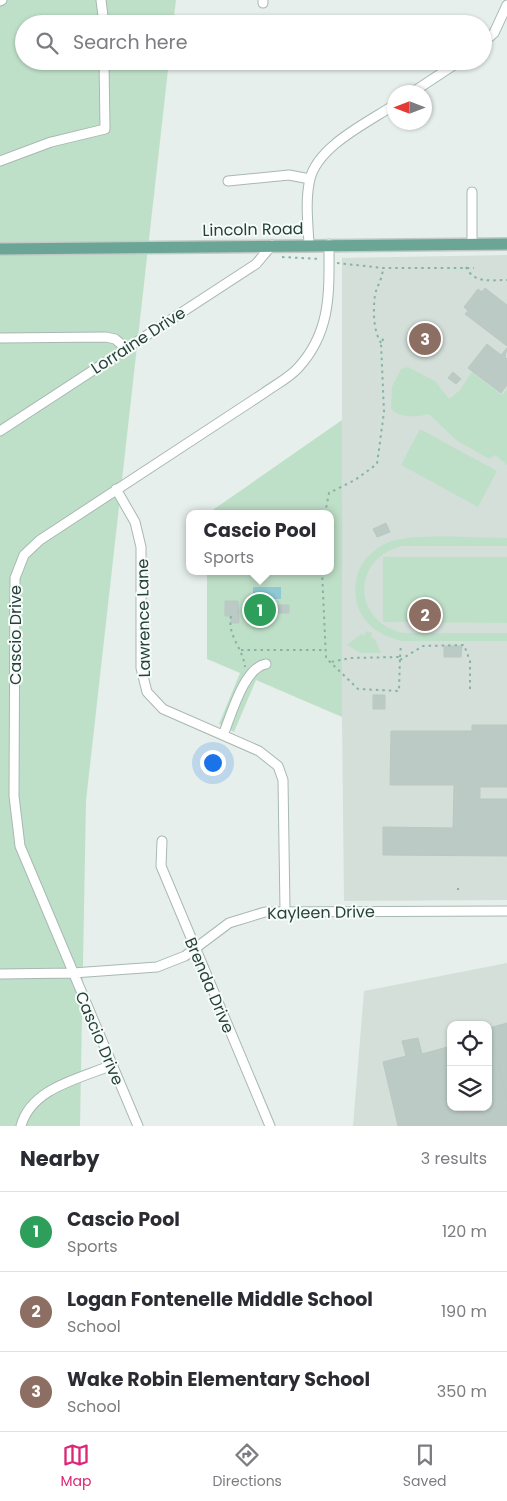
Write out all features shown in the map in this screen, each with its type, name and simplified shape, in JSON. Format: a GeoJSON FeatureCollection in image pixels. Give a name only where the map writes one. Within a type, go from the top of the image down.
{"type":"FeatureCollection","features":[{"type":"Feature","properties":{"kind":"main road","name":"Lincoln Road"},"geometry":{"type":"LineString","coordinates":[[0,249],[309,244],[507,244]]}},
{"type":"Feature","properties":{"kind":"street"},"geometry":{"type":"LineString","coordinates":[[101,0],[103,15]]}},
{"type":"Feature","properties":{"kind":"street"},"geometry":{"type":"LineString","coordinates":[[492,35],[507,6]]}},
{"type":"Feature","properties":{"kind":"street"},"geometry":{"type":"LineString","coordinates":[[0,161],[51,142],[105,129],[104,70]]}},
{"type":"Feature","properties":{"kind":"street"},"geometry":{"type":"LineString","coordinates":[[424,85],[446,70]]}},
{"type":"Feature","properties":{"kind":"street"},"geometry":{"type":"LineString","coordinates":[[309,244],[308,197],[310,179],[315,165],[325,152],[387,110]]}},
{"type":"Feature","properties":{"kind":"street"},"geometry":{"type":"LineString","coordinates":[[228,181],[289,174],[310,179]]}},
{"type":"Feature","properties":{"kind":"street"},"geometry":{"type":"LineString","coordinates":[[472,192],[472,244]]}},
{"type":"Feature","properties":{"kind":"street","name":"Cascio Drive"},"geometry":{"type":"LineString","coordinates":[[138,1126],[26,864],[17,830],[14,796],[15,578],[18,565],[31,548],[116,489],[264,394],[297,369],[312,350],[327,313],[329,244]]}},
{"type":"Feature","properties":{"kind":"street","name":"Lorraine Drive"},"geometry":{"type":"LineString","coordinates":[[0,431],[264,256],[272,245]]}},
{"type":"Feature","properties":{"kind":"street"},"geometry":{"type":"LineString","coordinates":[[0,338],[106,337],[115,339],[126,348]]}},
{"type":"Feature","properties":{"kind":"street","name":"Lawrence Lane"},"geometry":{"type":"LineString","coordinates":[[116,489],[135,522],[141,547],[141,668],[144,685],[153,699],[164,709],[266,755],[281,772],[285,793],[285,911]]}},
{"type":"Feature","properties":{"kind":"street"},"geometry":{"type":"LineString","coordinates":[[223,735],[248,676],[260,665],[266,664]]}},
{"type":"Feature","properties":{"kind":"street","name":"Brenda Drive"},"geometry":{"type":"LineString","coordinates":[[162,841],[161,866],[270,1126]]}},
{"type":"Feature","properties":{"kind":"street","name":"Kayleen Drive"},"geometry":{"type":"LineString","coordinates":[[0,974],[73,973],[158,967],[177,960],[220,928],[240,918],[265,912],[507,910]]}},
{"type":"Feature","properties":{"kind":"street"},"geometry":{"type":"LineString","coordinates":[[21,1126],[27,1109],[41,1095],[112,1065]]}},
{"type":"Feature","properties":{"kind":"path"},"geometry":{"type":"LineString","coordinates":[[264,256],[329,261],[382,268],[474,268]]}},
{"type":"Feature","properties":{"kind":"path"},"geometry":{"type":"LineString","coordinates":[[466,267],[470,274],[478,279],[507,280]]}},
{"type":"Feature","properties":{"kind":"path"},"geometry":{"type":"LineString","coordinates":[[326,510],[329,493],[355,480],[377,464],[384,412],[381,343],[376,334],[375,293],[382,280],[382,268]]}},
{"type":"Feature","properties":{"kind":"path"},"geometry":{"type":"LineString","coordinates":[[381,343],[385,336]]}},
{"type":"Feature","properties":{"kind":"path"},"geometry":{"type":"LineString","coordinates":[[322,575],[326,658],[358,689],[399,691],[401,644]]}},
{"type":"Feature","properties":{"kind":"path"},"geometry":{"type":"LineString","coordinates":[[231,616],[229,630],[241,650],[248,676]]}},
{"type":"Feature","properties":{"kind":"path"},"geometry":{"type":"LineString","coordinates":[[331,662],[350,658],[400,658],[424,646],[464,646],[470,661],[470,689]]}},
{"type":"Feature","properties":{"kind":"path"},"geometry":{"type":"LineString","coordinates":[[241,650],[326,650]]}},
{"type":"Feature","properties":{"kind":"shaded area"},"geometry":{"type":"Polygon","coordinates":[[[507,255],[507,900],[344,901],[342,258],[507,255]]]}},
{"type":"Feature","properties":{"kind":"shaded area"},"geometry":{"type":"Polygon","coordinates":[[[507,963],[507,1126],[353,1126],[364,991],[507,963]]]}},
{"type":"Feature","properties":{"kind":"green space"},"geometry":{"type":"Polygon","coordinates":[[[0,0],[176,0],[174,15],[15,15],[15,70],[168,70],[86,801],[80,1126],[0,1126],[0,0]]]}},
{"type":"Feature","properties":{"kind":"green space"},"geometry":{"type":"Polygon","coordinates":[[[408,367],[435,381],[449,399],[460,390],[472,372],[502,395],[507,389],[507,465],[495,455],[489,459],[456,440],[429,414],[404,416],[391,409],[392,387],[401,369],[408,367]]]}},
{"type":"Feature","properties":{"kind":"green space"},"geometry":{"type":"Polygon","coordinates":[[[342,420],[342,717],[256,680],[234,732],[219,724],[240,673],[207,659],[207,575],[334,575],[334,510],[213,510],[342,420]]]}},
{"type":"Feature","properties":{"kind":"green space"},"geometry":{"type":"Polygon","coordinates":[[[420,429],[497,471],[478,507],[401,465],[420,429]]]}},
{"type":"Feature","properties":{"kind":"green space"},"geometry":{"type":"Polygon","coordinates":[[[430,537],[507,538],[507,546],[402,546],[385,553],[373,563],[366,576],[364,590],[367,604],[374,616],[386,626],[403,633],[507,633],[507,641],[401,641],[386,636],[368,624],[360,612],[355,591],[359,570],[367,557],[384,544],[400,539],[430,537]]]}},
{"type":"Feature","properties":{"kind":"green space"},"geometry":{"type":"Polygon","coordinates":[[[383,557],[507,557],[507,623],[383,622],[383,557]]]}},
{"type":"Feature","properties":{"kind":"green space"},"geometry":{"type":"Polygon","coordinates":[[[366,631],[372,633],[371,637],[375,639],[381,653],[360,653],[347,645],[361,634],[365,635],[366,631]]]}},
{"type":"Feature","properties":{"kind":"water"},"geometry":{"type":"Polygon","coordinates":[[[253,587],[281,587],[281,599],[268,599],[268,621],[253,621],[253,587]]]}},
{"type":"Feature","properties":{"kind":"building"},"geometry":{"type":"Polygon","coordinates":[[[485,288],[507,305],[507,346],[465,314],[468,311],[464,307],[478,289],[482,292],[485,288]]]}},
{"type":"Feature","properties":{"kind":"building"},"geometry":{"type":"Polygon","coordinates":[[[487,344],[501,355],[507,348],[505,357],[507,359],[507,385],[501,393],[468,368],[487,344]]]}},
{"type":"Feature","properties":{"kind":"building"},"geometry":{"type":"Polygon","coordinates":[[[453,372],[461,379],[456,384],[448,378],[453,372]]]}},
{"type":"Feature","properties":{"kind":"building"},"geometry":{"type":"Polygon","coordinates":[[[386,523],[390,532],[377,537],[373,529],[386,523]]]}},
{"type":"Feature","properties":{"kind":"building"},"geometry":{"type":"Polygon","coordinates":[[[225,601],[238,601],[239,623],[231,623],[231,616],[225,616],[225,601]]]}},
{"type":"Feature","properties":{"kind":"building"},"geometry":{"type":"Polygon","coordinates":[[[278,605],[289,605],[289,613],[278,613],[278,605]]]}},
{"type":"Feature","properties":{"kind":"building"},"geometry":{"type":"Polygon","coordinates":[[[444,646],[462,646],[461,657],[444,657],[444,646]]]}},
{"type":"Feature","properties":{"kind":"building"},"geometry":{"type":"Polygon","coordinates":[[[373,695],[385,695],[385,709],[373,709],[373,695]]]}},
{"type":"Feature","properties":{"kind":"building"},"geometry":{"type":"Polygon","coordinates":[[[472,725],[507,725],[507,787],[480,787],[480,799],[507,799],[507,856],[383,855],[383,827],[453,828],[454,785],[390,785],[391,731],[472,731],[472,725]]]}},
{"type":"Feature","properties":{"kind":"building"},"geometry":{"type":"Polygon","coordinates":[[[507,1023],[507,1100],[492,1040],[492,1027],[507,1023]]]}},
{"type":"Feature","properties":{"kind":"building"},"geometry":{"type":"Polygon","coordinates":[[[418,1038],[422,1054],[447,1047],[447,1111],[492,1111],[492,1040],[507,1100],[507,1126],[398,1126],[383,1062],[406,1056],[402,1041],[418,1038]]]}},
{"type":"Feature","properties":{"kind":"place","name":"Wake Robin Elementary School"},"geometry":{"type":"Point","coordinates":[425,339]}},
{"type":"Feature","properties":{"kind":"place","name":"Cascio Pool"},"geometry":{"type":"Point","coordinates":[260,610]}},
{"type":"Feature","properties":{"kind":"place","name":"Logan Fontenelle Middle School"},"geometry":{"type":"Point","coordinates":[425,615]}}]}
